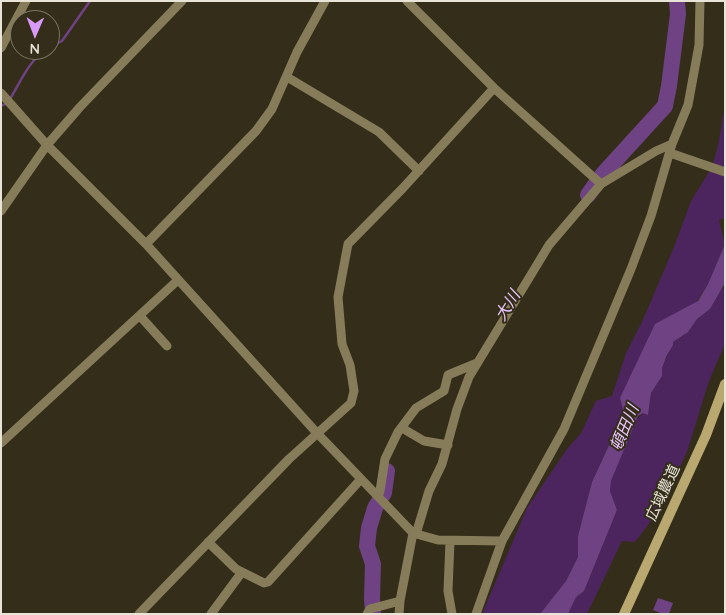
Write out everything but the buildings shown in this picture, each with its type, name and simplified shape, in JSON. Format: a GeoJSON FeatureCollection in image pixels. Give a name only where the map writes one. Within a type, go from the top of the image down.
{"type":"FeatureCollection","features":[{"type":"Feature","properties":{"kind":"street"},"geometry":{"type":"LineString","coordinates":[[1,48],[26,1]]}},
{"type":"Feature","properties":{"kind":"street"},"geometry":{"type":"LineString","coordinates":[[1,211],[47,145],[80,107],[182,1]]}},
{"type":"Feature","properties":{"kind":"street"},"geometry":{"type":"LineString","coordinates":[[146,244],[256,131],[272,109],[297,52],[325,1]]}},
{"type":"Feature","properties":{"kind":"street"},"geometry":{"type":"LineString","coordinates":[[407,1],[494,88],[601,184]]}},
{"type":"Feature","properties":{"kind":"street"},"geometry":{"type":"LineString","coordinates":[[476,614],[502,541],[564,429],[651,216],[671,148],[688,105],[699,45],[700,1]]}},
{"type":"Feature","properties":{"kind":"street"},"geometry":{"type":"LineString","coordinates":[[287,77],[379,132],[419,171]]}},
{"type":"Feature","properties":{"kind":"street"},"geometry":{"type":"LineString","coordinates":[[139,614],[316,432],[351,403],[354,391],[350,365],[342,344],[338,297],[348,244],[419,171],[494,88]]}},
{"type":"Feature","properties":{"kind":"street"},"geometry":{"type":"LineString","coordinates":[[1,93],[47,145],[146,244],[316,432],[414,533],[438,540],[502,541]]}},
{"type":"Feature","properties":{"kind":"street"},"geometry":{"type":"LineString","coordinates":[[399,614],[414,533],[429,491],[442,464],[457,409],[469,377],[549,245],[601,184],[656,151],[671,148],[725,172]]}},
{"type":"Feature","properties":{"kind":"street"},"geometry":{"type":"LineString","coordinates":[[1,443],[178,280]]}},
{"type":"Feature","properties":{"kind":"street"},"geometry":{"type":"LineString","coordinates":[[140,316],[167,346]]}},
{"type":"Feature","properties":{"kind":"street"},"geometry":{"type":"LineString","coordinates":[[378,496],[385,459],[402,428],[416,408],[444,391],[448,375],[476,363]]}},
{"type":"Feature","properties":{"kind":"street","name":"広域農道"},"geometry":{"type":"LineString","coordinates":[[624,614],[706,435],[725,384]]}},
{"type":"Feature","properties":{"kind":"street"},"geometry":{"type":"LineString","coordinates":[[402,428],[424,442],[448,445]]}},
{"type":"Feature","properties":{"kind":"street"},"geometry":{"type":"LineString","coordinates":[[208,542],[236,569],[264,582],[268,582],[361,479]]}},
{"type":"Feature","properties":{"kind":"street"},"geometry":{"type":"LineString","coordinates":[[450,541],[448,591],[452,614]]}},
{"type":"Feature","properties":{"kind":"street"},"geometry":{"type":"LineString","coordinates":[[211,614],[242,572]]}},
{"type":"Feature","properties":{"kind":"street"},"geometry":{"type":"LineString","coordinates":[[367,614],[370,609],[400,601]]}},
{"type":"Feature","properties":{"kind":"shaded area"},"geometry":{"type":"Polygon","coordinates":[[[725,105],[725,218],[719,220],[725,244],[708,284],[624,413],[592,482],[578,536],[578,557],[566,581],[540,614],[482,614],[527,508],[567,449],[581,433],[596,401],[612,396],[626,353],[642,322],[674,247],[691,201],[712,167],[718,146],[725,105]]]}},
{"type":"Feature","properties":{"kind":"shaded area"},"geometry":{"type":"Polygon","coordinates":[[[722,288],[725,290],[725,344],[709,381],[687,452],[657,513],[635,542],[622,541],[587,614],[568,614],[576,597],[584,591],[617,510],[610,491],[611,481],[636,420],[643,413],[648,415],[651,393],[662,376],[662,368],[673,342],[688,332],[697,319],[710,309],[722,288]]]}},
{"type":"Feature","properties":{"kind":"water","name":"頓田川"},"geometry":{"type":"Polygon","coordinates":[[[725,244],[725,283],[710,309],[697,319],[688,332],[673,342],[662,368],[662,376],[651,393],[648,415],[643,413],[638,416],[611,481],[610,491],[617,510],[584,591],[576,597],[568,614],[540,614],[566,581],[578,557],[578,536],[592,482],[624,413],[620,398],[655,324],[698,301],[708,284],[725,244]]]}},
{"type":"Feature","properties":{"kind":"water"},"geometry":{"type":"Polygon","coordinates":[[[658,598],[673,603],[669,614],[653,610],[658,598]]]}},
{"type":"Feature","properties":{"kind":"waterway"},"geometry":{"type":"LineString","coordinates":[[60,42],[90,1]]}},
{"type":"Feature","properties":{"kind":"waterway","name":"大川"},"geometry":{"type":"LineString","coordinates":[[588,195],[603,174],[665,106],[678,14],[677,1]]}},
{"type":"Feature","properties":{"kind":"waterway"},"geometry":{"type":"LineString","coordinates":[[10,99],[21,79],[35,60]]}},
{"type":"Feature","properties":{"kind":"waterway"},"geometry":{"type":"LineString","coordinates":[[1,106],[7,103]]}},
{"type":"Feature","properties":{"kind":"waterway","name":"大川"},"geometry":{"type":"LineString","coordinates":[[373,614],[373,564],[367,546],[369,528],[375,508],[384,493],[387,471]]}}]}
